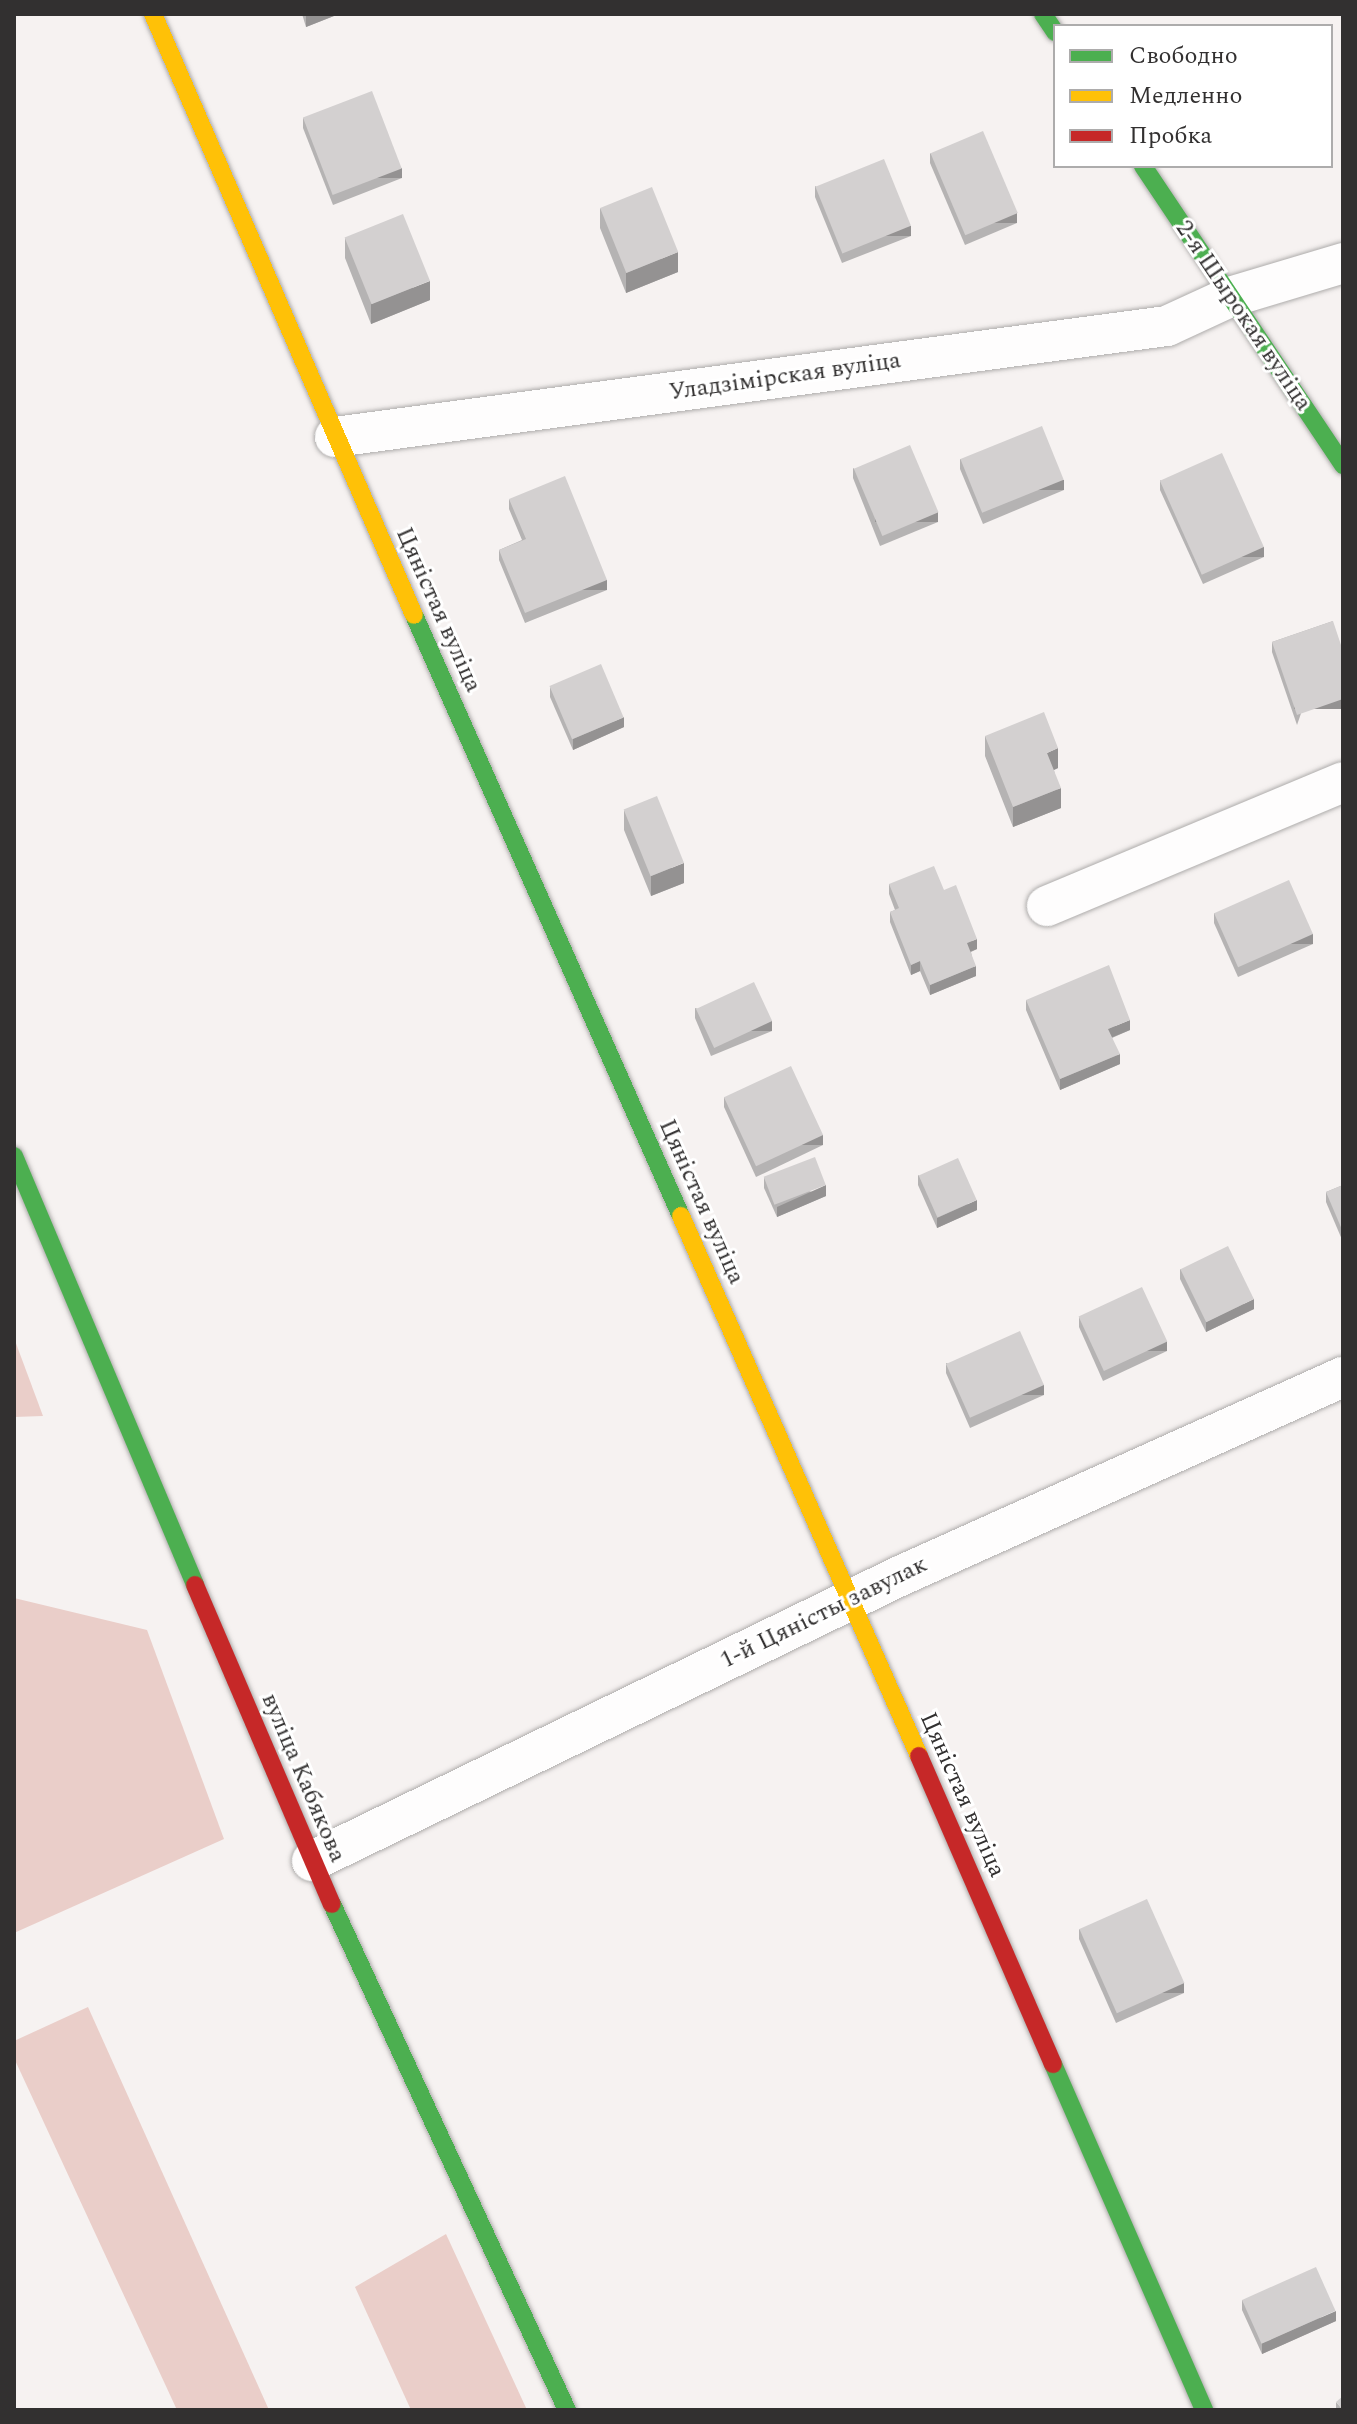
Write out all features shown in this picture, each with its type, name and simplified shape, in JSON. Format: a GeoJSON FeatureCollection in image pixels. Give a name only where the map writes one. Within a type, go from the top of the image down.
{"type":"FeatureCollection","features":[{"type":"Feature","properties":{"kind":"street","name":"Цяністая вуліца"},"geometry":{"type":"LineString","coordinates":[[153,14],[335,437],[851,1600],[1204,2410]]}},
{"type":"Feature","properties":{"kind":"street","name":"2-я Шырокая вуліца"},"geometry":{"type":"LineString","coordinates":[[1144,168],[1343,465]]}},
{"type":"Feature","properties":{"kind":"street","name":"Уладзімірская вуліца"},"geometry":{"type":"LineString","coordinates":[[335,437],[1167,326],[1230,297],[1343,263]]}},
{"type":"Feature","properties":{"kind":"street"},"geometry":{"type":"LineString","coordinates":[[1047,906],[1343,782]]}},
{"type":"Feature","properties":{"kind":"street","name":"вуліца Кабякова"},"geometry":{"type":"LineString","coordinates":[[14,1156],[312,1861],[567,2410]]}},
{"type":"Feature","properties":{"kind":"street","name":"1-й Цяністы завулак"},"geometry":{"type":"LineString","coordinates":[[312,1861],[851,1600],[1342,1381]]}},
{"type":"Feature","properties":{"kind":"shaded area"},"geometry":{"type":"Polygon","coordinates":[[[14,1338],[43,1416],[14,1417],[14,1338]]]}},
{"type":"Feature","properties":{"kind":"shaded area"},"geometry":{"type":"Polygon","coordinates":[[[14,1598],[147,1630],[224,1839],[14,1933],[14,1598]]]}},
{"type":"Feature","properties":{"kind":"shaded area"},"geometry":{"type":"Polygon","coordinates":[[[88,2007],[269,2410],[177,2410],[14,2058],[14,2041],[88,2007]]]}},
{"type":"Feature","properties":{"kind":"shaded area"},"geometry":{"type":"Polygon","coordinates":[[[446,2234],[527,2410],[411,2410],[355,2287],[446,2234]]]}},
{"type":"Feature","properties":{"kind":"building"},"geometry":{"type":"Polygon","coordinates":[[[372,91],[402,168],[333,195],[303,118],[372,91]]]}},
{"type":"Feature","properties":{"kind":"building"},"geometry":{"type":"Polygon","coordinates":[[[983,131],[1018,213],[965,235],[931,153],[983,131]]]}},
{"type":"Feature","properties":{"kind":"building"},"geometry":{"type":"Polygon","coordinates":[[[884,159],[911,226],[842,253],[815,187],[884,159]]]}},
{"type":"Feature","properties":{"kind":"building"},"geometry":{"type":"Polygon","coordinates":[[[652,187],[678,252],[626,273],[600,208],[652,187]]]}},
{"type":"Feature","properties":{"kind":"building"},"geometry":{"type":"Polygon","coordinates":[[[403,214],[430,281],[372,304],[345,238],[403,214]]]}},
{"type":"Feature","properties":{"kind":"building"},"geometry":{"type":"Polygon","coordinates":[[[1042,426],[1064,480],[982,513],[960,459],[1042,426]]]}},
{"type":"Feature","properties":{"kind":"building"},"geometry":{"type":"Polygon","coordinates":[[[910,445],[939,512],[882,536],[854,469],[910,445]]]}},
{"type":"Feature","properties":{"kind":"building"},"geometry":{"type":"Polygon","coordinates":[[[1222,453],[1264,547],[1202,575],[1160,481],[1222,453]]]}},
{"type":"Feature","properties":{"kind":"building"},"geometry":{"type":"Polygon","coordinates":[[[565,476],[607,580],[525,613],[499,550],[526,539],[509,499],[565,476]]]}},
{"type":"Feature","properties":{"kind":"building"},"geometry":{"type":"Polygon","coordinates":[[[1333,621],[1343,651],[1343,699],[1297,715],[1272,642],[1333,621]]]}},
{"type":"Feature","properties":{"kind":"building"},"geometry":{"type":"Polygon","coordinates":[[[601,664],[624,717],[572,739],[549,686],[601,664]]]}},
{"type":"Feature","properties":{"kind":"building"},"geometry":{"type":"Polygon","coordinates":[[[1044,712],[1058,748],[1047,753],[1061,788],[1013,807],[985,736],[1044,712]]]}},
{"type":"Feature","properties":{"kind":"building"},"geometry":{"type":"Polygon","coordinates":[[[657,796],[684,863],[651,876],[624,809],[657,796]]]}},
{"type":"Feature","properties":{"kind":"building"},"geometry":{"type":"Polygon","coordinates":[[[934,866],[944,890],[956,885],[977,939],[967,943],[976,966],[930,985],[920,961],[911,965],[890,912],[899,908],[889,884],[934,866]]]}},
{"type":"Feature","properties":{"kind":"building"},"geometry":{"type":"Polygon","coordinates":[[[1289,880],[1313,934],[1238,967],[1214,913],[1289,880]]]}},
{"type":"Feature","properties":{"kind":"building"},"geometry":{"type":"Polygon","coordinates":[[[1109,965],[1130,1020],[1108,1029],[1120,1054],[1060,1079],[1026,1000],[1109,965]]]}},
{"type":"Feature","properties":{"kind":"building"},"geometry":{"type":"Polygon","coordinates":[[[754,982],[772,1021],[714,1048],[696,1009],[754,982]]]}},
{"type":"Feature","properties":{"kind":"building"},"geometry":{"type":"Polygon","coordinates":[[[791,1066],[823,1135],[756,1166],[724,1097],[791,1066]]]}},
{"type":"Feature","properties":{"kind":"building"},"geometry":{"type":"Polygon","coordinates":[[[815,1157],[826,1185],[774,1205],[764,1177],[815,1157]]]}},
{"type":"Feature","properties":{"kind":"building"},"geometry":{"type":"Polygon","coordinates":[[[958,1158],[977,1200],[937,1218],[919,1175],[958,1158]]]}},
{"type":"Feature","properties":{"kind":"building"},"geometry":{"type":"Polygon","coordinates":[[[1343,1185],[1343,1232],[1326,1192],[1343,1185]]]}},
{"type":"Feature","properties":{"kind":"building"},"geometry":{"type":"Polygon","coordinates":[[[1228,1246],[1254,1299],[1206,1322],[1180,1269],[1228,1246]]]}},
{"type":"Feature","properties":{"kind":"building"},"geometry":{"type":"Polygon","coordinates":[[[1142,1287],[1167,1341],[1104,1371],[1079,1317],[1142,1287]]]}},
{"type":"Feature","properties":{"kind":"building"},"geometry":{"type":"Polygon","coordinates":[[[1020,1331],[1044,1385],[970,1418],[946,1364],[1020,1331]]]}},
{"type":"Feature","properties":{"kind":"building"},"geometry":{"type":"Polygon","coordinates":[[[1147,1899],[1184,1983],[1117,2013],[1079,1929],[1147,1899]]]}},
{"type":"Feature","properties":{"kind":"building"},"geometry":{"type":"Polygon","coordinates":[[[1316,2267],[1336,2311],[1262,2344],[1242,2300],[1316,2267]]]}},
{"type":"Feature","properties":{"kind":"building"},"geometry":{"type":"Polygon","coordinates":[[[1343,2396],[1343,2410],[1336,2402],[1343,2396]]]}},
{"type":"Feature","properties":{"kind":"traffic: fast"},"geometry":{"type":"LineString","coordinates":[[1043,14],[1053,29]]}},
{"type":"Feature","properties":{"kind":"traffic: fast"},"geometry":{"type":"LineString","coordinates":[[1144,168],[1343,465]]}},
{"type":"Feature","properties":{"kind":"traffic: fast"},"geometry":{"type":"LineString","coordinates":[[414,615],[681,1216]]}},
{"type":"Feature","properties":{"kind":"traffic: fast"},"geometry":{"type":"LineString","coordinates":[[14,1156],[195,1585]]}},
{"type":"Feature","properties":{"kind":"traffic: fast"},"geometry":{"type":"LineString","coordinates":[[332,1904],[567,2410]]}},
{"type":"Feature","properties":{"kind":"traffic: fast"},"geometry":{"type":"LineString","coordinates":[[1053,2064],[1204,2410]]}},
{"type":"Feature","properties":{"kind":"traffic: slow"},"geometry":{"type":"LineString","coordinates":[[153,14],[414,615]]}},
{"type":"Feature","properties":{"kind":"traffic: slow"},"geometry":{"type":"LineString","coordinates":[[681,1216],[919,1756]]}},
{"type":"Feature","properties":{"kind":"traffic: jam"},"geometry":{"type":"LineString","coordinates":[[195,1585],[332,1904]]}},
{"type":"Feature","properties":{"kind":"traffic: jam"},"geometry":{"type":"LineString","coordinates":[[919,1756],[1053,2064]]}}]}
